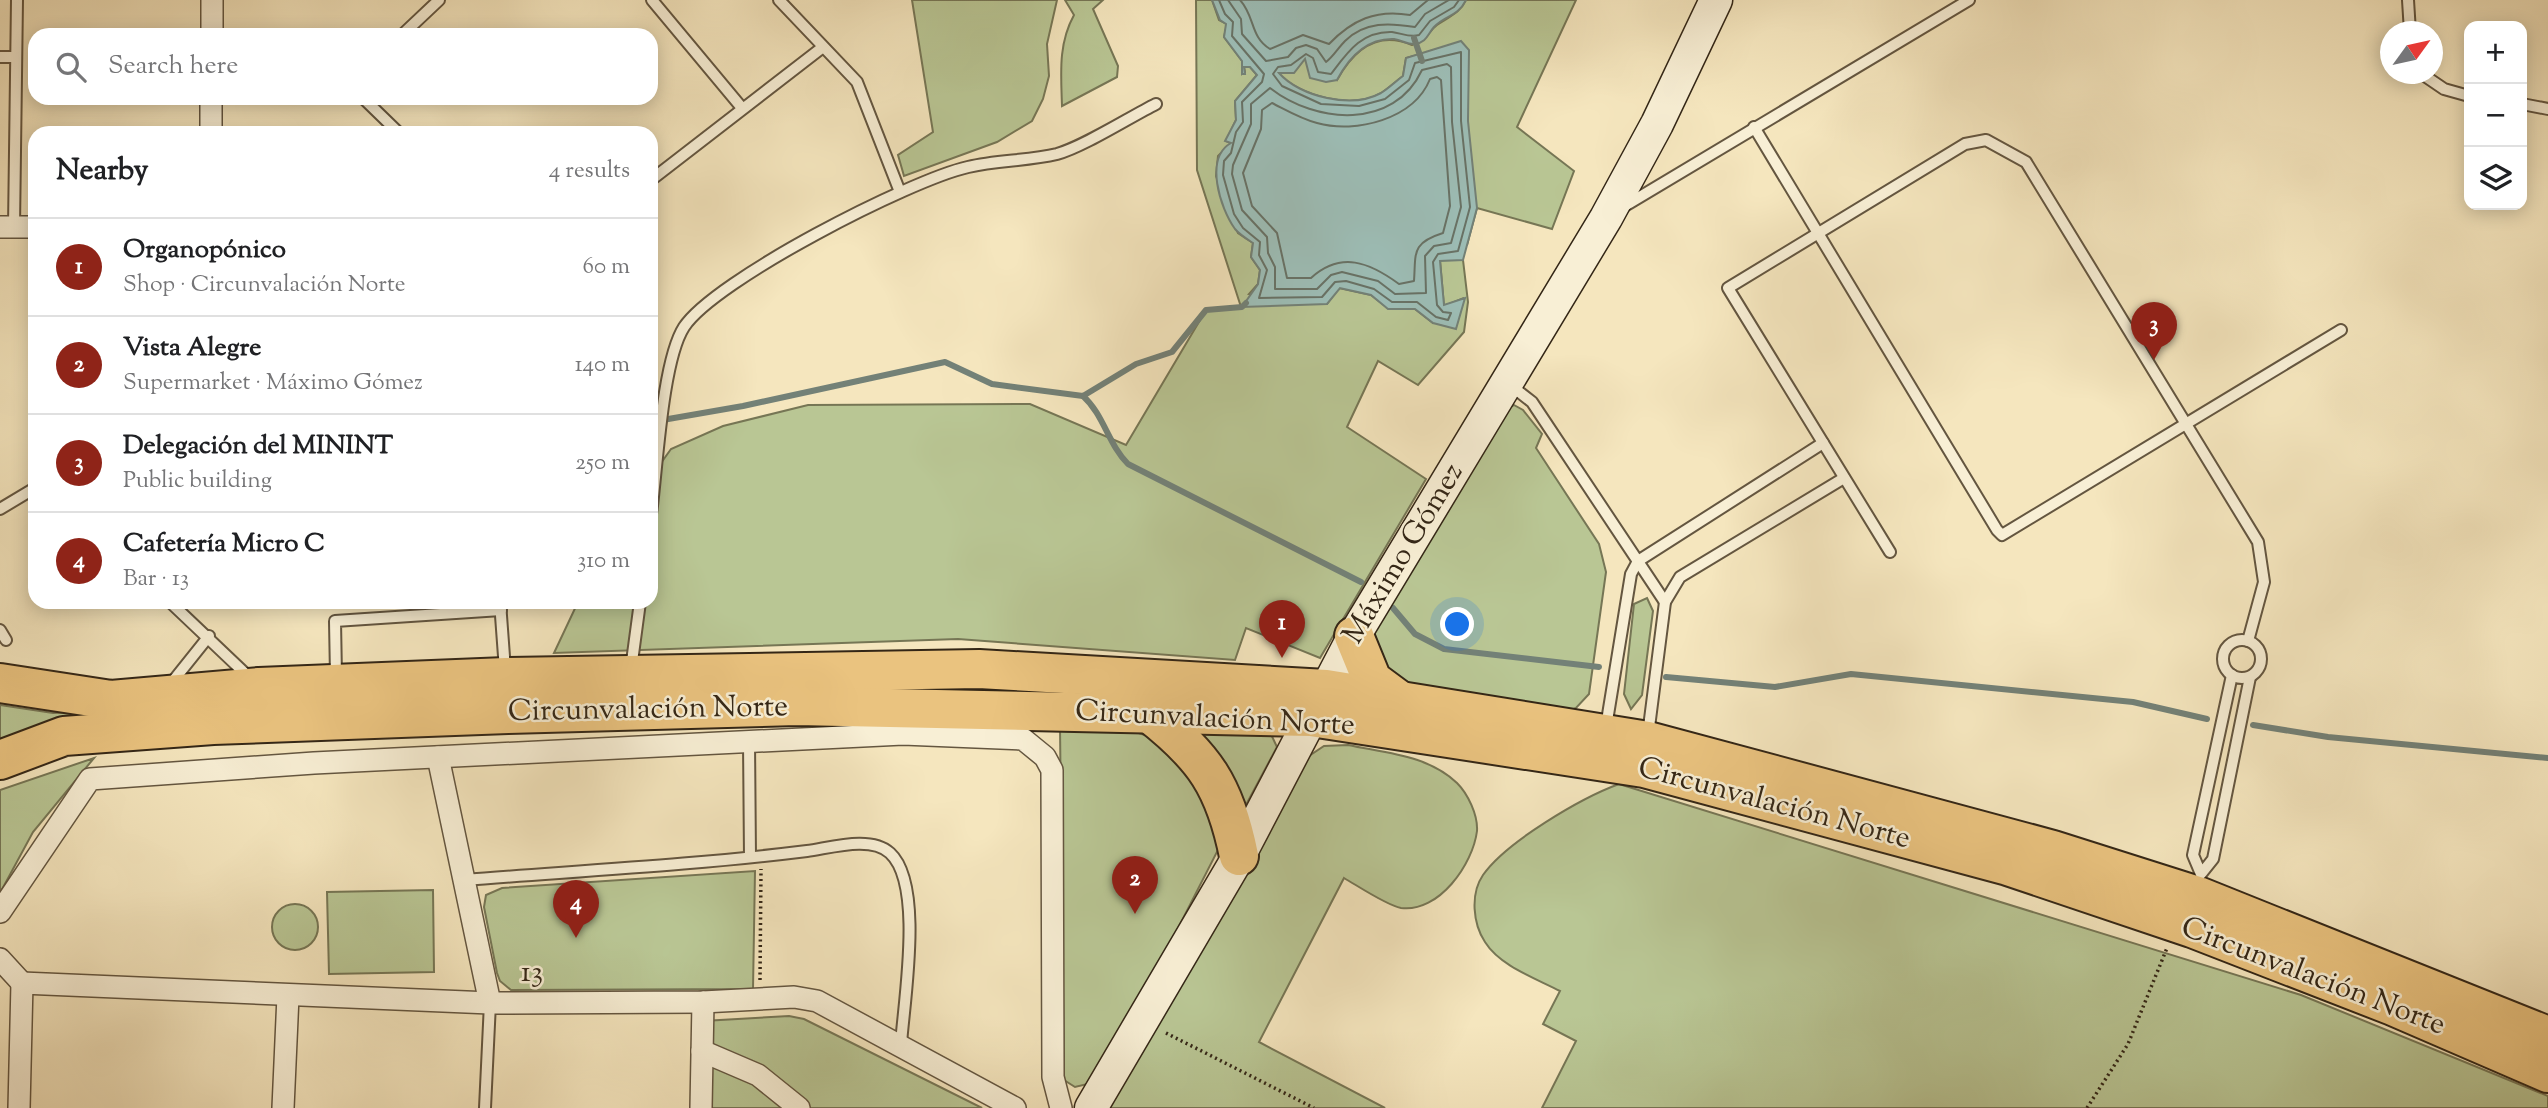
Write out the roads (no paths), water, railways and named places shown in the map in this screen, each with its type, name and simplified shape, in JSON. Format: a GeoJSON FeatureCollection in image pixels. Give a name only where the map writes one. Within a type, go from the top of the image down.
{"type":"FeatureCollection","features":[{"type":"Feature","properties":{"kind":"highway"},"geometry":{"type":"LineString","coordinates":[[1353,635],[1372,680],[1399,700]]}},
{"type":"Feature","properties":{"kind":"highway","name":"Circunvalación Norte"},"geometry":{"type":"LineString","coordinates":[[0,682],[111,700],[162,695],[261,705],[507,695],[631,675],[979,669],[1318,703],[1604,746]]}},
{"type":"Feature","properties":{"kind":"highway","name":"Circunvalación Norte"},"geometry":{"type":"LineString","coordinates":[[0,760],[64,737],[261,705],[337,685],[507,695],[797,706],[1149,713],[1399,700],[1646,755],[2008,866],[2192,905],[2548,1036]]}},
{"type":"Feature","properties":{"kind":"highway"},"geometry":{"type":"LineString","coordinates":[[1149,713],[1185,741],[1208,771],[1223,796],[1238,856]]}},
{"type":"Feature","properties":{"kind":"highway","name":"Circunvalación Norte"},"geometry":{"type":"LineString","coordinates":[[2192,905],[2393,1006],[2548,1073]]}},
{"type":"Feature","properties":{"kind":"street"},"geometry":{"type":"LineString","coordinates":[[212,0],[212,28]]}},
{"type":"Feature","properties":{"kind":"street","name":"Máximo Gómez"},"geometry":{"type":"LineString","coordinates":[[1091,1108],[1238,856],[1353,635],[1606,218],[1657,124],[1716,0]]}},
{"type":"Feature","properties":{"kind":"street"},"geometry":{"type":"LineString","coordinates":[[211,105],[211,126]]}},
{"type":"Feature","properties":{"kind":"street"},"geometry":{"type":"LineString","coordinates":[[0,912],[90,779],[748,741],[903,734],[1014,737],[1035,746],[1052,770],[1053,1077],[1061,1108]]}},
{"type":"Feature","properties":{"kind":"street"},"geometry":{"type":"LineString","coordinates":[[438,757],[490,1003]]}},
{"type":"Feature","properties":{"kind":"street"},"geometry":{"type":"LineString","coordinates":[[0,959],[22,983],[19,1108]]}},
{"type":"Feature","properties":{"kind":"street","name":"13"},"geometry":{"type":"LineString","coordinates":[[22,983],[490,1003],[703,1002],[794,997],[817,1001],[1016,1108]]}},
{"type":"Feature","properties":{"kind":"street"},"geometry":{"type":"LineString","coordinates":[[283,1108],[288,996]]}},
{"type":"Feature","properties":{"kind":"street"},"geometry":{"type":"LineString","coordinates":[[702,1108],[703,1002]]}},
{"type":"Feature","properties":{"kind":"street"},"geometry":{"type":"LineString","coordinates":[[702,1051],[758,1075],[799,1108]]}},
{"type":"Feature","properties":{"kind":"lane"},"geometry":{"type":"LineString","coordinates":[[16,227],[17,0]]}},
{"type":"Feature","properties":{"kind":"lane"},"geometry":{"type":"LineString","coordinates":[[409,28],[439,0]]}},
{"type":"Feature","properties":{"kind":"lane"},"geometry":{"type":"LineString","coordinates":[[652,0],[742,108]]}},
{"type":"Feature","properties":{"kind":"lane"},"geometry":{"type":"LineString","coordinates":[[779,0],[857,82],[900,192]]}},
{"type":"Feature","properties":{"kind":"lane"},"geometry":{"type":"LineString","coordinates":[[1606,218],[1969,0]]}},
{"type":"Feature","properties":{"kind":"lane"},"geometry":{"type":"LineString","coordinates":[[2408,0],[2409,21]]}},
{"type":"Feature","properties":{"kind":"lane"},"geometry":{"type":"LineString","coordinates":[[658,174],[824,47]]}},
{"type":"Feature","properties":{"kind":"lane"},"geometry":{"type":"LineString","coordinates":[[0,57],[16,57]]}},
{"type":"Feature","properties":{"kind":"lane"},"geometry":{"type":"LineString","coordinates":[[2437,84],[2464,95]]}},
{"type":"Feature","properties":{"kind":"lane"},"geometry":{"type":"LineString","coordinates":[[658,457],[675,349],[684,327],[723,291],[798,245],[900,192],[967,167],[1059,154],[1156,104]]}},
{"type":"Feature","properties":{"kind":"lane"},"geometry":{"type":"LineString","coordinates":[[370,105],[392,126]]}},
{"type":"Feature","properties":{"kind":"lane"},"geometry":{"type":"LineString","coordinates":[[2527,105],[2548,109]]}},
{"type":"Feature","properties":{"kind":"lane"},"geometry":{"type":"LineString","coordinates":[[1754,127],[1997,530],[2003,534],[2341,330]]}},
{"type":"Feature","properties":{"kind":"lane"},"geometry":{"type":"LineString","coordinates":[[1890,552],[1728,288],[1965,144],[1986,140],[2005,148],[2026,162],[2258,542],[2264,582],[2248,641]]}},
{"type":"Feature","properties":{"kind":"lane"},"geometry":{"type":"LineString","coordinates":[[1507,382],[1532,402],[1665,602]]}},
{"type":"Feature","properties":{"kind":"lane"},"geometry":{"type":"LineString","coordinates":[[1604,746],[1631,574],[1638,561],[1823,443]]}},
{"type":"Feature","properties":{"kind":"lane"},"geometry":{"type":"LineString","coordinates":[[1646,755],[1665,602],[1680,577],[1844,478]]}},
{"type":"Feature","properties":{"kind":"lane"},"geometry":{"type":"LineString","coordinates":[[0,509],[28,492]]}},
{"type":"Feature","properties":{"kind":"lane"},"geometry":{"type":"LineString","coordinates":[[178,609],[209,636],[261,705]]}},
{"type":"Feature","properties":{"kind":"lane"},"geometry":{"type":"LineString","coordinates":[[337,685],[335,621],[467,609]]}},
{"type":"Feature","properties":{"kind":"lane"},"geometry":{"type":"LineString","coordinates":[[500,609],[507,695]]}},
{"type":"Feature","properties":{"kind":"lane"},"geometry":{"type":"LineString","coordinates":[[631,675],[639,609]]}},
{"type":"Feature","properties":{"kind":"lane"},"geometry":{"type":"LineString","coordinates":[[162,695],[209,636]]}},
{"type":"Feature","properties":{"kind":"lane"},"geometry":{"type":"LineString","coordinates":[[2192,905],[2213,859],[2250,677],[2259,667],[2261,655],[2248,641],[2236,641],[2224,654],[2225,666],[2232,675],[2250,677]]}},
{"type":"Feature","properties":{"kind":"lane"},"geometry":{"type":"LineString","coordinates":[[2192,905],[2193,855],[2232,675]]}},
{"type":"Feature","properties":{"kind":"lane"},"geometry":{"type":"LineString","coordinates":[[748,741],[756,857]]}},
{"type":"Feature","properties":{"kind":"lane"},"geometry":{"type":"LineString","coordinates":[[464,880],[756,857],[856,845],[879,846],[897,862],[911,903],[901,1044]]}},
{"type":"Feature","properties":{"kind":"lane"},"geometry":{"type":"LineString","coordinates":[[485,1108],[490,1003]]}},
{"type":"Feature","properties":{"kind":"water"},"geometry":{"type":"Polygon","coordinates":[[[1212,0],[1466,0],[1459,10],[1434,27],[1422,42],[1412,44],[1394,39],[1367,45],[1347,64],[1337,80],[1326,82],[1310,78],[1305,59],[1294,73],[1279,73],[1300,89],[1313,94],[1356,100],[1381,93],[1403,76],[1406,58],[1461,41],[1469,50],[1468,121],[1477,208],[1463,260],[1440,261],[1444,305],[1465,298],[1456,329],[1433,323],[1415,309],[1388,309],[1371,295],[1340,288],[1327,304],[1242,307],[1258,284],[1260,270],[1251,257],[1253,243],[1235,229],[1224,209],[1216,171],[1223,150],[1231,143],[1225,141],[1236,120],[1235,101],[1257,75],[1250,67],[1244,67],[1245,74],[1242,74],[1242,61],[1224,37],[1226,24],[1220,20],[1212,0]]]}},
{"type":"Feature","properties":{"kind":"waterway"},"geometry":{"type":"LineString","coordinates":[[1414,38],[1422,61]]}},
{"type":"Feature","properties":{"kind":"waterway"},"geometry":{"type":"LineString","coordinates":[[658,421],[743,406],[945,362],[992,384],[1083,396],[1136,364],[1172,352],[1206,310],[1242,307],[1246,303]]}},
{"type":"Feature","properties":{"kind":"waterway"},"geometry":{"type":"LineString","coordinates":[[1083,396],[1128,464],[1361,582]]}},
{"type":"Feature","properties":{"kind":"waterway"},"geometry":{"type":"LineString","coordinates":[[1393,608],[1415,634],[1444,649],[1599,667]]}},
{"type":"Feature","properties":{"kind":"waterway"},"geometry":{"type":"LineString","coordinates":[[1666,677],[1775,687],[1851,674],[2133,702],[2207,719]]}},
{"type":"Feature","properties":{"kind":"waterway"},"geometry":{"type":"LineString","coordinates":[[2253,725],[2328,737],[2548,758]]}},
{"type":"Feature","properties":{"kind":"place","name":"Delegación del MININT"},"geometry":{"type":"Point","coordinates":[2154,360]}},
{"type":"Feature","properties":{"kind":"place","name":"Organopónico"},"geometry":{"type":"Point","coordinates":[1282,658]}},
{"type":"Feature","properties":{"kind":"place","name":"Vista Alegre"},"geometry":{"type":"Point","coordinates":[1135,914]}},
{"type":"Feature","properties":{"kind":"place","name":"Cafetería Micro C"},"geometry":{"type":"Point","coordinates":[576,938]}}]}
